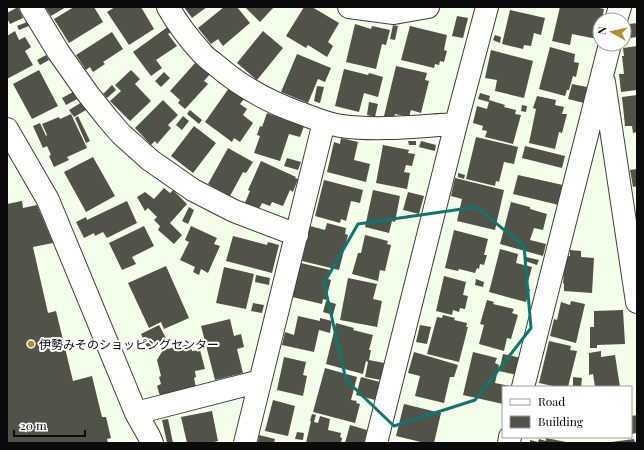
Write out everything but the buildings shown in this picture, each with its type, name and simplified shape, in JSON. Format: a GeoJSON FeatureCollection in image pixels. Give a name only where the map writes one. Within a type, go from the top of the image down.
{"type":"FeatureCollection","features":[{"type":"Feature","properties":{"kind":"street"},"geometry":{"type":"LineString","coordinates":[[31,7],[59,53],[88,94],[121,134],[150,160],[193,190],[234,211],[297,235]]}},
{"type":"Feature","properties":{"kind":"street"},"geometry":{"type":"LineString","coordinates":[[168,7],[175,20],[203,54],[226,74],[247,88],[280,106],[324,122],[340,126],[389,128],[456,124]]}},
{"type":"Feature","properties":{"kind":"street"},"geometry":{"type":"LineString","coordinates":[[349,7],[394,13],[428,7]]}},
{"type":"Feature","properties":{"kind":"street"},"geometry":{"type":"LineString","coordinates":[[376,443],[487,7]]}},
{"type":"Feature","properties":{"kind":"street"},"geometry":{"type":"LineString","coordinates":[[523,386],[608,52]]}},
{"type":"Feature","properties":{"kind":"street"},"geometry":{"type":"LineString","coordinates":[[603,71],[637,302]]}},
{"type":"Feature","properties":{"kind":"street"},"geometry":{"type":"LineString","coordinates":[[245,443],[324,122]]}},
{"type":"Feature","properties":{"kind":"street"},"geometry":{"type":"LineString","coordinates":[[7,129],[48,200],[136,413],[150,436],[152,443]]}},
{"type":"Feature","properties":{"kind":"street"},"geometry":{"type":"LineString","coordinates":[[136,413],[260,381]]}},
{"type":"Feature","properties":{"kind":"highlighted area"},"geometry":{"type":"Polygon","coordinates":[[[476,207],[524,246],[531,328],[475,400],[394,426],[346,380],[324,283],[358,224],[476,207]]]}},
{"type":"Feature","properties":{"kind":"place","name":"伊勢みそのショッピングセンター"},"geometry":{"type":"Point","coordinates":[31,344]}}]}
